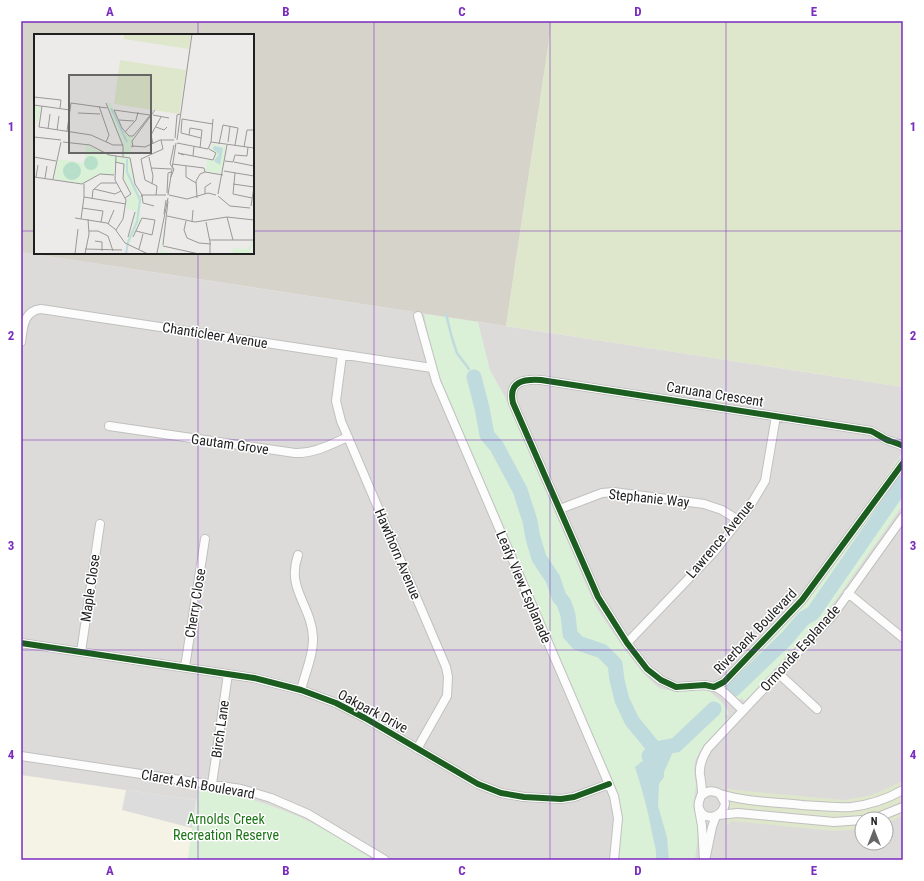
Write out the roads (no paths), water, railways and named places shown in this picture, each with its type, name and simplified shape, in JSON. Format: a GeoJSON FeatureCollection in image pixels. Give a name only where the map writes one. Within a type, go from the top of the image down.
{"type":"FeatureCollection","features":[{"type":"Feature","properties":{"kind":"street","name":"Chanticleer Avenue"},"geometry":{"type":"LineString","coordinates":[[21,342],[24,320],[30,312],[41,309],[432,368]]}},
{"type":"Feature","properties":{"kind":"street","name":"Leafy View Esplanade"},"geometry":{"type":"LineString","coordinates":[[418,316],[436,381],[614,796],[618,818],[614,860]]}},
{"type":"Feature","properties":{"kind":"street","name":"Hawthorn Avenue"},"geometry":{"type":"LineString","coordinates":[[342,355],[336,401],[341,421],[446,667],[448,677],[447,696],[417,749]]}},
{"type":"Feature","properties":{"kind":"street","name":"Caruana Crescent"},"geometry":{"type":"LineString","coordinates":[[520,382],[541,380],[871,431],[888,441],[897,442],[903,446]]}},
{"type":"Feature","properties":{"kind":"street","name":"Riverbank Boulevard"},"geometry":{"type":"LineString","coordinates":[[520,382],[513,389],[513,403],[598,596],[627,643],[647,669],[661,680],[676,687],[705,685],[719,688],[743,710]]}},
{"type":"Feature","properties":{"kind":"street","name":"Lawrence Avenue"},"geometry":{"type":"LineString","coordinates":[[627,643],[714,552],[750,506],[766,482],[776,416]]}},
{"type":"Feature","properties":{"kind":"street","name":"Gautam Grove"},"geometry":{"type":"LineString","coordinates":[[109,426],[299,453],[313,451],[348,437]]}},
{"type":"Feature","properties":{"kind":"street","name":"Riverbank Boulevard"},"geometry":{"type":"LineString","coordinates":[[714,687],[724,682],[802,600],[903,463]]}},
{"type":"Feature","properties":{"kind":"street","name":"Stephanie Way"},"geometry":{"type":"LineString","coordinates":[[560,509],[602,493],[614,492],[704,504],[722,510],[738,520]]}},
{"type":"Feature","properties":{"kind":"street","name":"Ormonde Esplanade"},"geometry":{"type":"LineString","coordinates":[[701,796],[701,762],[708,748],[824,626],[903,517]]}},
{"type":"Feature","properties":{"kind":"street","name":"Maple Close"},"geometry":{"type":"LineString","coordinates":[[81,652],[100,524]]}},
{"type":"Feature","properties":{"kind":"street","name":"Cherry Close"},"geometry":{"type":"LineString","coordinates":[[185,668],[205,539]]}},
{"type":"Feature","properties":{"kind":"street"},"geometry":{"type":"LineString","coordinates":[[298,554],[295,563],[294,579],[308,615],[313,638],[312,650],[301,690]]}},
{"type":"Feature","properties":{"kind":"street"},"geometry":{"type":"LineString","coordinates":[[848,593],[903,638]]}},
{"type":"Feature","properties":{"kind":"street","name":"Oakpark Drive"},"geometry":{"type":"LineString","coordinates":[[21,643],[276,682],[336,704],[365,718],[478,784],[501,793],[524,797],[562,799],[574,797],[609,784]]}},
{"type":"Feature","properties":{"kind":"street"},"geometry":{"type":"LineString","coordinates":[[778,673],[817,710]]}},
{"type":"Feature","properties":{"kind":"street","name":"Birch Lane"},"geometry":{"type":"LineString","coordinates":[[212,784],[228,674]]}},
{"type":"Feature","properties":{"kind":"street","name":"Claret Ash Boulevard"},"geometry":{"type":"LineString","coordinates":[[21,756],[241,789],[271,798],[308,814],[385,860]]}},
{"type":"Feature","properties":{"kind":"street"},"geometry":{"type":"LineString","coordinates":[[700,776],[718,793],[725,803],[723,810],[717,816],[712,826],[704,860]]}},
{"type":"Feature","properties":{"kind":"street"},"geometry":{"type":"LineString","coordinates":[[704,860],[702,826],[698,804],[701,796],[708,791],[733,798],[752,801],[851,807],[875,802],[903,790]]}},
{"type":"Feature","properties":{"kind":"street"},"geometry":{"type":"LineString","coordinates":[[893,811],[903,807]]}},
{"type":"Feature","properties":{"kind":"street"},"geometry":{"type":"LineString","coordinates":[[699,808],[704,815],[712,817],[738,813],[834,822],[854,821]]}},
{"type":"Feature","properties":{"kind":"water"},"geometry":{"type":"Polygon","coordinates":[[[676,745],[664,772],[664,777],[659,784],[658,806],[667,837],[669,860],[656,860],[656,850],[649,816],[635,767],[655,749],[676,745]]]}},
{"type":"Feature","properties":{"kind":"waterway"},"geometry":{"type":"LineString","coordinates":[[446,314],[457,353],[469,369]]}},
{"type":"Feature","properties":{"kind":"waterway"},"geometry":{"type":"LineString","coordinates":[[474,377],[487,435],[497,447],[520,490],[530,521],[539,558],[553,579],[559,597],[564,603],[568,615],[570,634],[578,643],[602,651],[615,664],[622,700],[632,721],[655,749],[649,756]]}},
{"type":"Feature","properties":{"kind":"waterway"},"geometry":{"type":"LineString","coordinates":[[734,689],[787,638],[803,619],[813,613],[903,483]]}},
{"type":"Feature","properties":{"kind":"waterway"},"geometry":{"type":"LineString","coordinates":[[655,749],[676,745],[714,709]]}},
{"type":"Feature","properties":{"kind":"park label","name":"Arnolds Creek Recreation Reserve"},"geometry":{"type":"Point","coordinates":[226,828]}}]}
